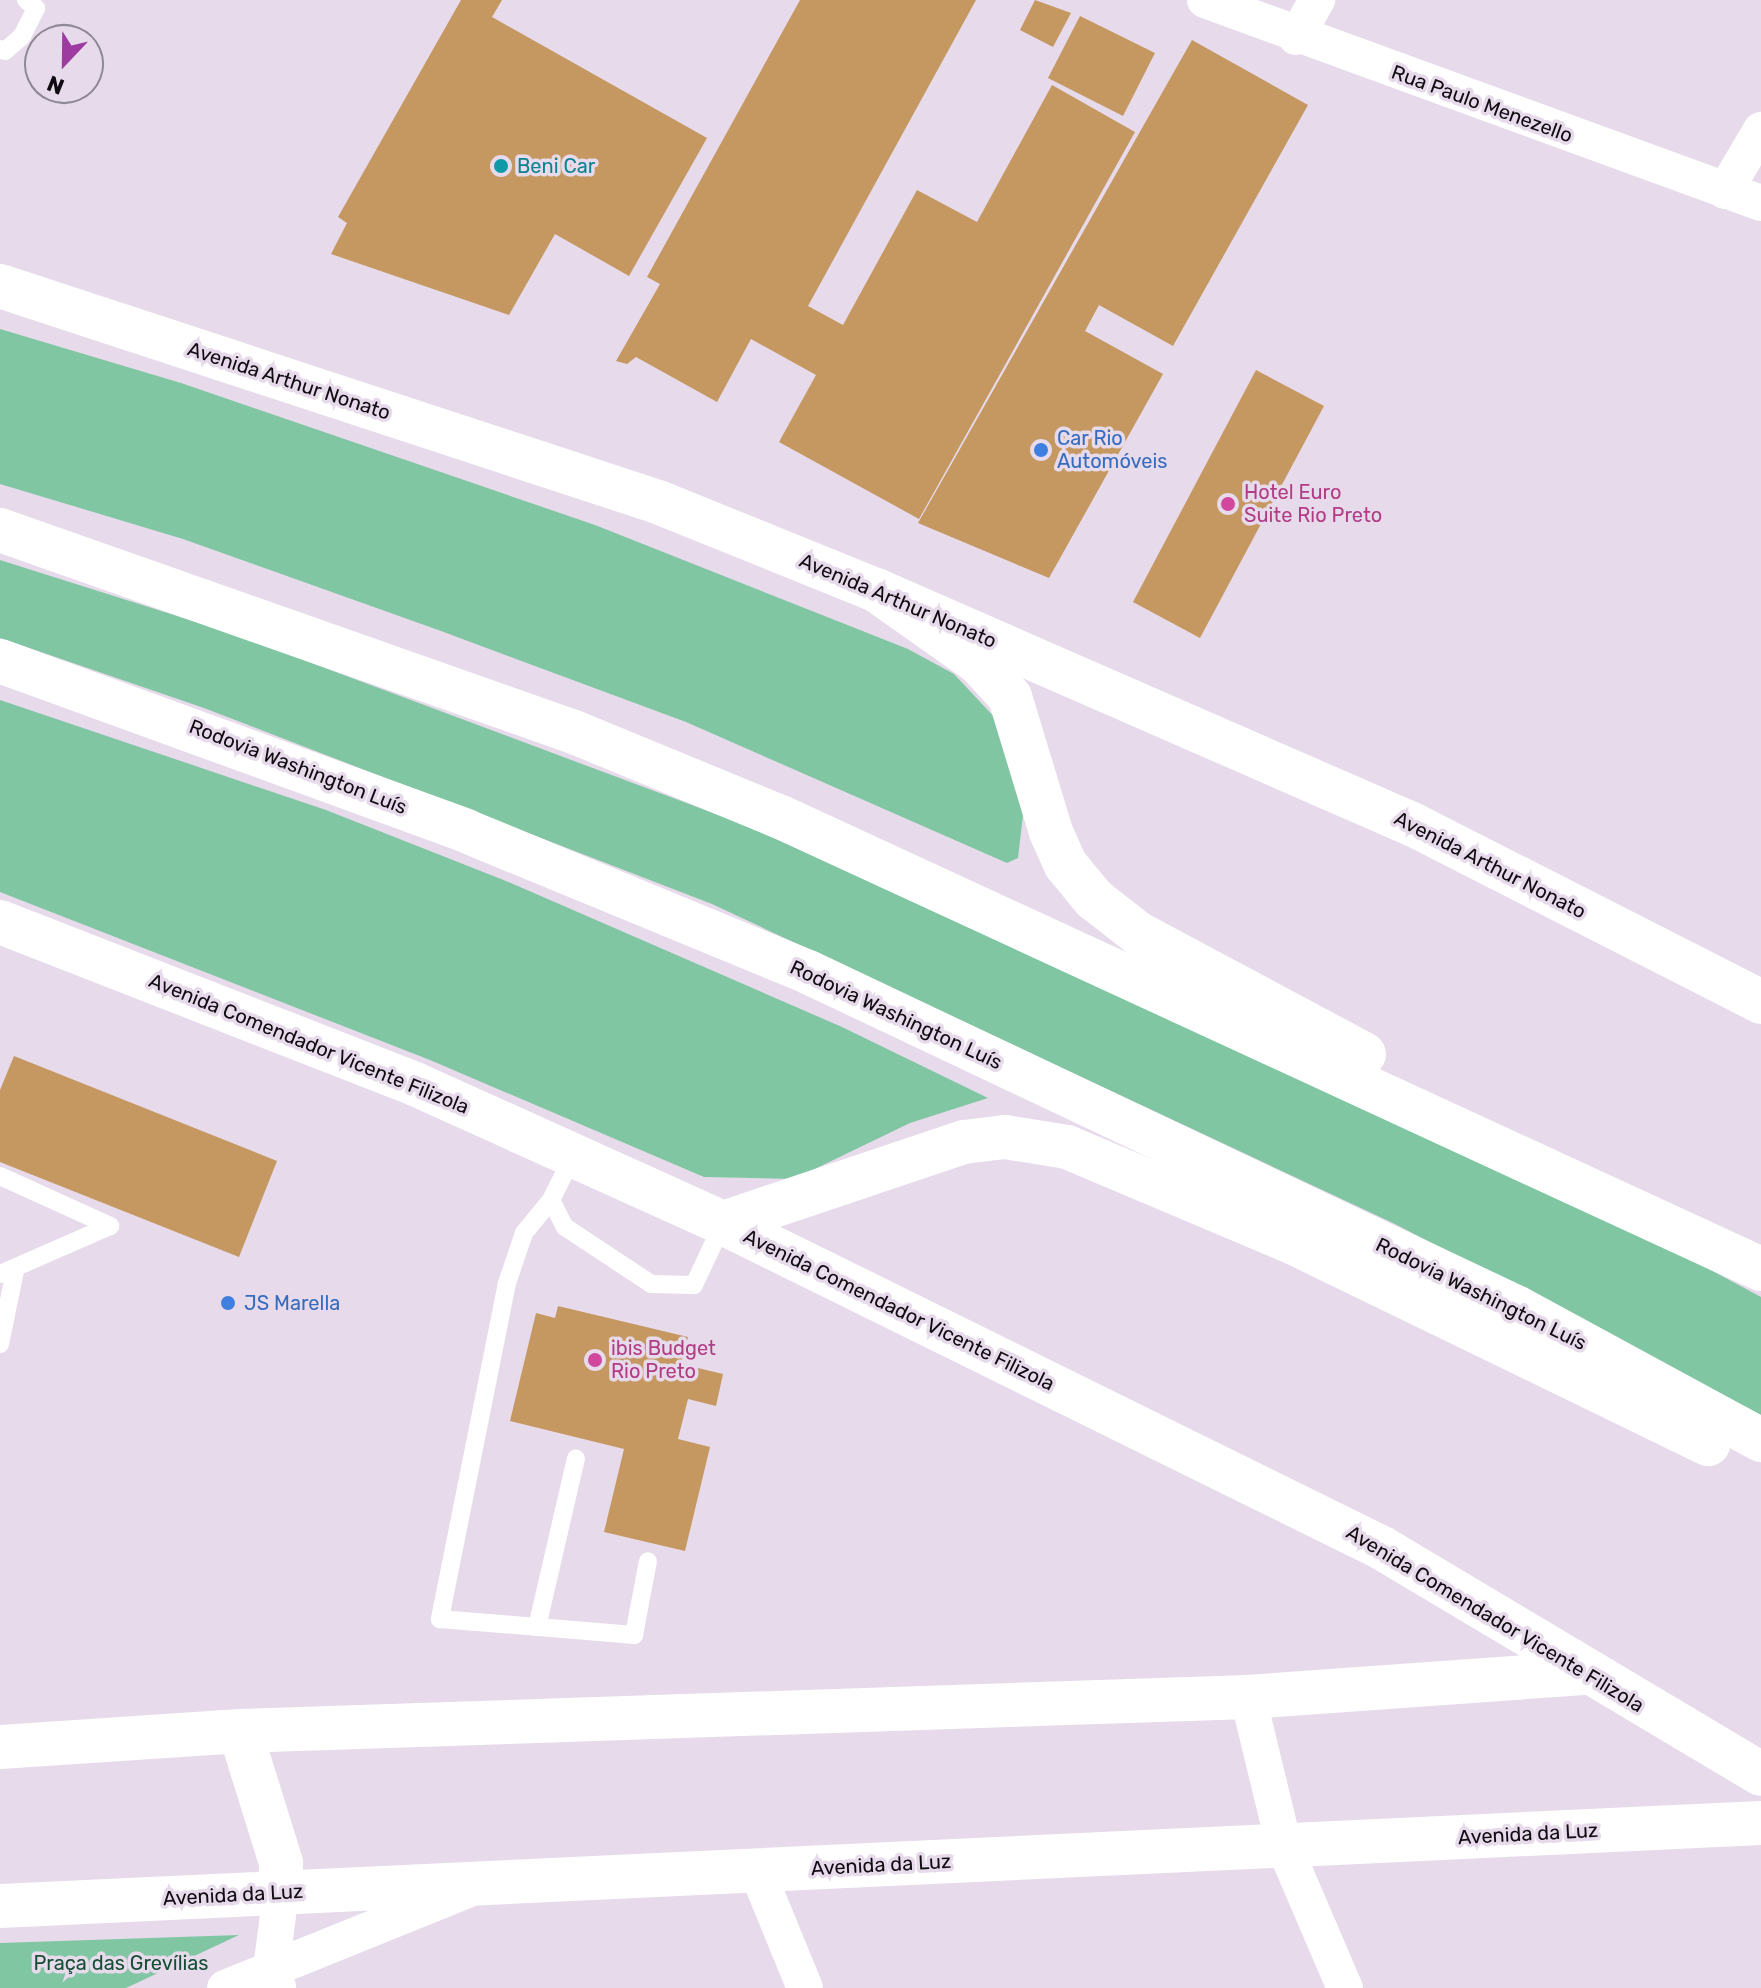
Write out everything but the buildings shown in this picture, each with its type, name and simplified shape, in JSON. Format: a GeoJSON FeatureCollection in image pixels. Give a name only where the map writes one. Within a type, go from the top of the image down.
{"type":"FeatureCollection","features":[{"type":"Feature","properties":{"kind":"main road","name":"Avenida Arthur Nonato"},"geometry":{"type":"LineString","coordinates":[[0,286],[658,502],[876,590],[1414,825],[1761,1002]]}},
{"type":"Feature","properties":{"kind":"main road"},"geometry":{"type":"LineString","coordinates":[[0,530],[311,635],[755,806],[1708,1239]]}},
{"type":"Feature","properties":{"kind":"main road"},"geometry":{"type":"LineString","coordinates":[[876,590],[979,663],[1010,697],[1051,832],[1066,865],[1094,899],[1139,934],[1761,1269]]}},
{"type":"Feature","properties":{"kind":"main road","name":"Rodovia Washington Luís"},"geometry":{"type":"LineString","coordinates":[[0,661],[466,831],[808,972],[1518,1308],[1761,1440]]}},
{"type":"Feature","properties":{"kind":"main road","name":"Avenida Comendador Vicente Filizola"},"geometry":{"type":"LineString","coordinates":[[0,922],[415,1084],[723,1223],[1382,1548],[1583,1673],[1761,1774]]}},
{"type":"Feature","properties":{"kind":"main road"},"geometry":{"type":"LineString","coordinates":[[723,1223],[964,1142],[1005,1137],[1067,1147],[1290,1241],[1761,1468]]}},
{"type":"Feature","properties":{"kind":"main road"},"geometry":{"type":"LineString","coordinates":[[0,1747],[240,1731],[1248,1697],[1583,1673]]}},
{"type":"Feature","properties":{"kind":"main road"},"geometry":{"type":"LineString","coordinates":[[240,1731],[281,1863],[281,1893]]}},
{"type":"Feature","properties":{"kind":"main road","name":"Avenida da Luz"},"geometry":{"type":"LineString","coordinates":[[0,1906],[1761,1823]]}},
{"type":"Feature","properties":{"kind":"street","name":"Rua Paulo Menezello"},"geometry":{"type":"LineString","coordinates":[[1205,0],[1296,37],[1761,203]]}},
{"type":"Feature","properties":{"kind":"street"},"geometry":{"type":"LineString","coordinates":[[1296,37],[1317,0]]}},
{"type":"Feature","properties":{"kind":"street"},"geometry":{"type":"LineString","coordinates":[[1725,191],[1761,130]]}},
{"type":"Feature","properties":{"kind":"street"},"geometry":{"type":"LineString","coordinates":[[1248,1697],[1284,1846],[1345,1988]]}},
{"type":"Feature","properties":{"kind":"street"},"geometry":{"type":"LineString","coordinates":[[757,1871],[805,1988]]}},
{"type":"Feature","properties":{"kind":"street"},"geometry":{"type":"LineString","coordinates":[[225,1988],[275,1978],[484,1883]]}},
{"type":"Feature","properties":{"kind":"street"},"geometry":{"type":"LineString","coordinates":[[275,1978],[281,1893]]}},
{"type":"Feature","properties":{"kind":"lane"},"geometry":{"type":"LineString","coordinates":[[0,49],[22,36],[36,8],[26,0]]}},
{"type":"Feature","properties":{"kind":"lane"},"geometry":{"type":"LineString","coordinates":[[574,1154],[551,1200],[524,1233],[507,1283],[440,1619],[634,1635],[648,1561]]}},
{"type":"Feature","properties":{"kind":"lane"},"geometry":{"type":"LineString","coordinates":[[0,1176],[110,1226],[8,1272],[0,1344]]}},
{"type":"Feature","properties":{"kind":"lane"},"geometry":{"type":"LineString","coordinates":[[551,1200],[565,1227],[589,1248],[651,1284],[694,1285],[723,1223]]}},
{"type":"Feature","properties":{"kind":"lane"},"geometry":{"type":"LineString","coordinates":[[537,1627],[576,1458]]}},
{"type":"Feature","properties":{"kind":"green space"},"geometry":{"type":"Polygon","coordinates":[[[0,329],[181,383],[595,525],[908,649],[954,674],[998,721],[1023,815],[1018,858],[1007,863],[686,722],[441,631],[183,539],[0,484],[0,329]]]}},
{"type":"Feature","properties":{"kind":"green space"},"geometry":{"type":"Polygon","coordinates":[[[0,560],[234,634],[748,826],[1694,1261],[1761,1297],[1761,1415],[1395,1224],[712,904],[204,708],[0,638],[0,560]]]}},
{"type":"Feature","properties":{"kind":"green space"},"geometry":{"type":"Polygon","coordinates":[[[0,700],[326,810],[506,881],[842,1027],[988,1098],[910,1123],[794,1179],[704,1177],[430,1060],[0,892],[0,700]]]}},
{"type":"Feature","properties":{"kind":"green space","name":"Praça das Grevílias"},"geometry":{"type":"Polygon","coordinates":[[[239,1935],[126,1988],[0,1988],[0,1943],[239,1935]]]}},
{"type":"Feature","properties":{"kind":"place","name":"Beni Car"},"geometry":{"type":"Point","coordinates":[501,166]}},
{"type":"Feature","properties":{"kind":"place","name":"Car Rio Automóveis"},"geometry":{"type":"Point","coordinates":[1041,450]}},
{"type":"Feature","properties":{"kind":"place","name":"Hotel Euro Suite Rio Preto"},"geometry":{"type":"Point","coordinates":[1228,504]}},
{"type":"Feature","properties":{"kind":"place","name":"JS Marella"},"geometry":{"type":"Point","coordinates":[228,1303]}},
{"type":"Feature","properties":{"kind":"place","name":"ibis Budget Rio Preto"},"geometry":{"type":"Point","coordinates":[595,1360]}}]}
